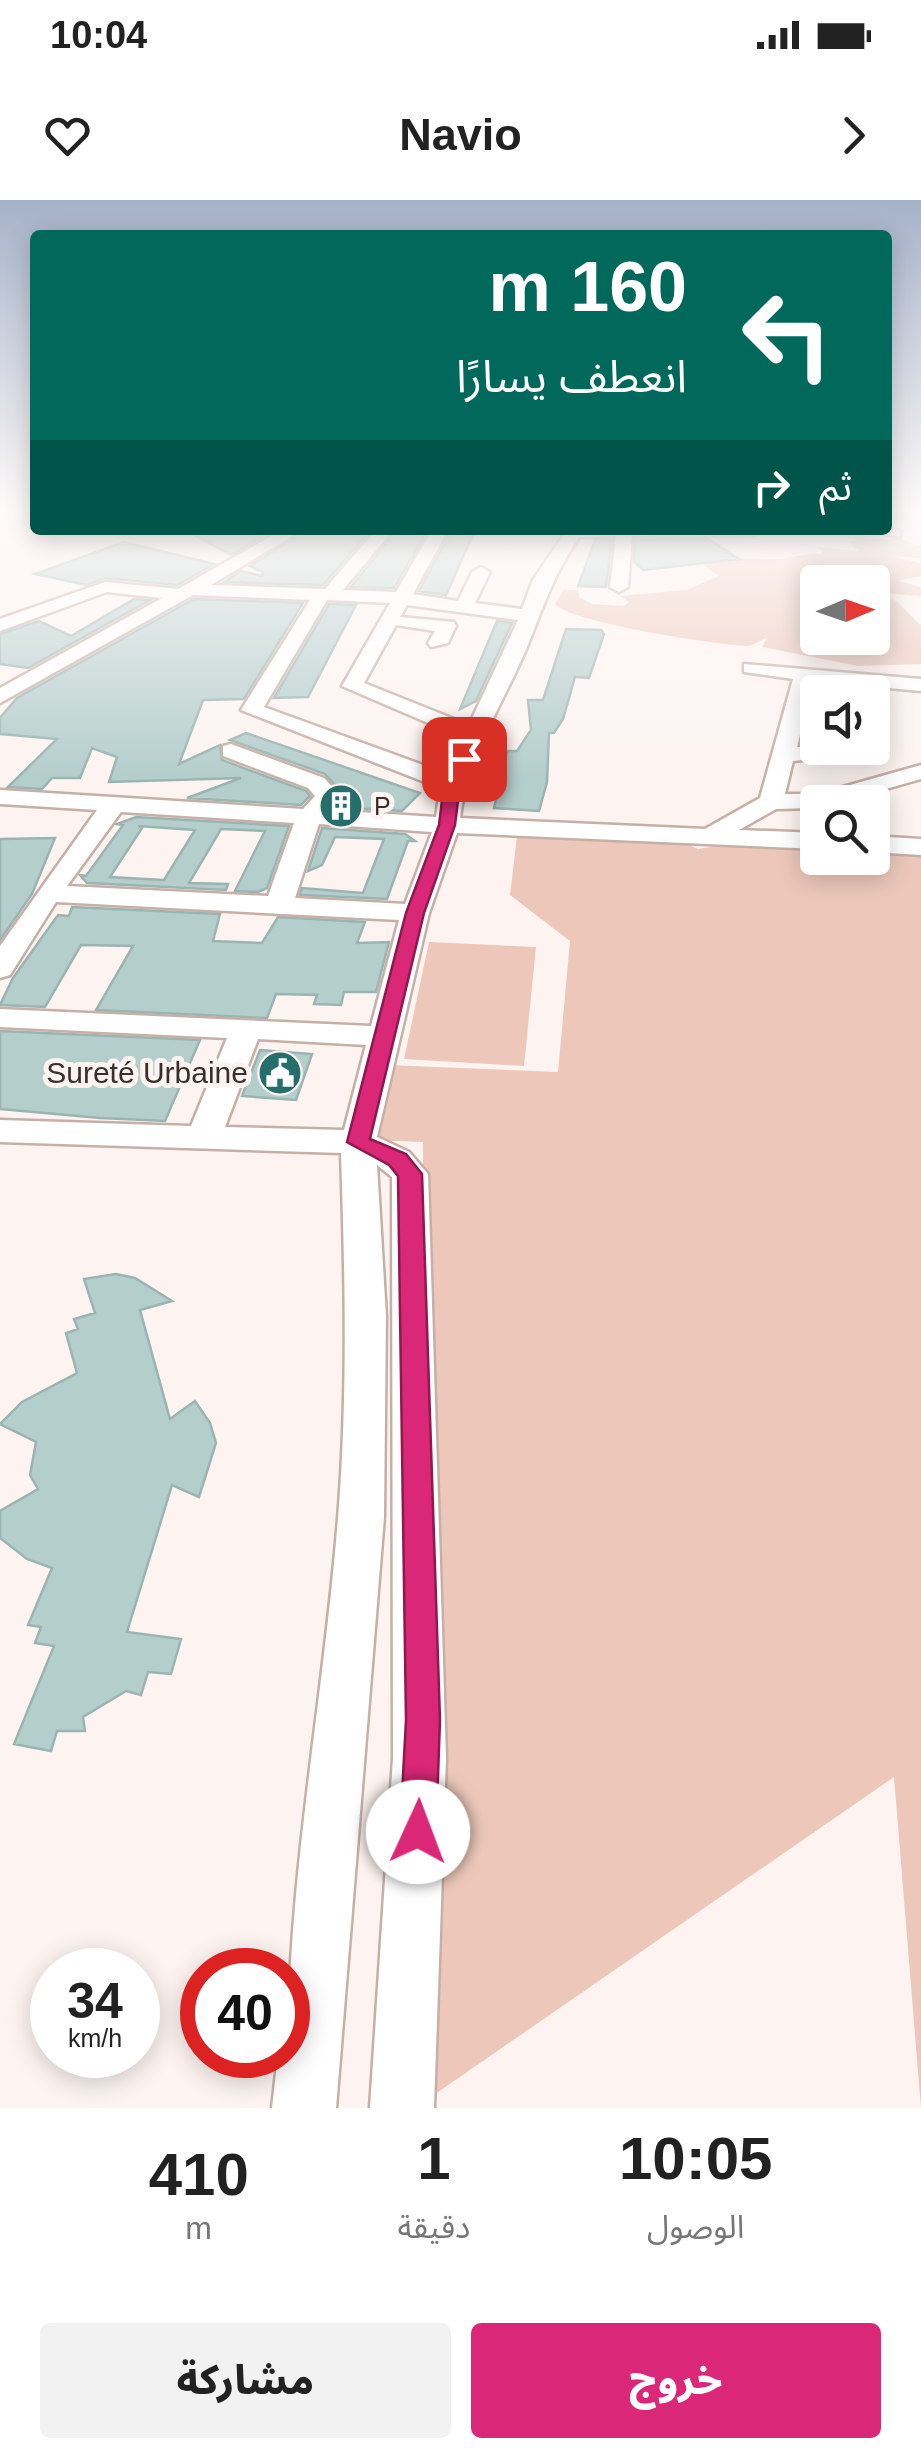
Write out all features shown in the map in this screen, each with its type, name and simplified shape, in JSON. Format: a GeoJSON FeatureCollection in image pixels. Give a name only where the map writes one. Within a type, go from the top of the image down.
{"type":"FeatureCollection","features":[{"type":"Feature","properties":{"kind":"street"},"geometry":{"type":"LineString","coordinates":[[0,624],[68,600]]}},
{"type":"Feature","properties":{"kind":"street"},"geometry":{"type":"LineString","coordinates":[[0,697],[170,600]]}},
{"type":"Feature","properties":{"kind":"street"},"geometry":{"type":"LineString","coordinates":[[322,600],[252,710],[452,784]]}},
{"type":"Feature","properties":{"kind":"street"},"geometry":{"type":"LineString","coordinates":[[398,600],[352,686],[476,734]]}},
{"type":"Feature","properties":{"kind":"street"},"geometry":{"type":"LineString","coordinates":[[416,600],[531,611]]}},
{"type":"Feature","properties":{"kind":"street"},"geometry":{"type":"LineString","coordinates":[[465,606],[468,600]]}},
{"type":"Feature","properties":{"kind":"street"},"geometry":{"type":"LineString","coordinates":[[304,2108],[361,1517],[366,1316],[358,1142],[415,913],[447,825],[452,784],[535,600]]}},
{"type":"Feature","properties":{"kind":"street"},"geometry":{"type":"LineString","coordinates":[[387,620],[446,626],[438,643]]}},
{"type":"Feature","properties":{"kind":"street"},"geometry":{"type":"LineString","coordinates":[[752,668],[921,685]]}},
{"type":"Feature","properties":{"kind":"street"},"geometry":{"type":"LineString","coordinates":[[771,802],[804,674]]}},
{"type":"Feature","properties":{"kind":"street"},"geometry":{"type":"LineString","coordinates":[[786,744],[800,742]]}},
{"type":"Feature","properties":{"kind":"street"},"geometry":{"type":"LineString","coordinates":[[786,744],[800,745]]}},
{"type":"Feature","properties":{"kind":"street"},"geometry":{"type":"LineString","coordinates":[[231,751],[316,783],[329,796],[300,816],[280,905]]}},
{"type":"Feature","properties":{"kind":"street"},"geometry":{"type":"LineString","coordinates":[[712,835],[771,802],[819,801],[921,772]]}},
{"type":"Feature","properties":{"kind":"street"},"geometry":{"type":"LineString","coordinates":[[0,796],[447,825],[800,840]]}},
{"type":"Feature","properties":{"kind":"street"},"geometry":{"type":"LineString","coordinates":[[0,969],[48,893],[116,802]]}},
{"type":"Feature","properties":{"kind":"street"},"geometry":{"type":"LineString","coordinates":[[890,845],[921,847]]}},
{"type":"Feature","properties":{"kind":"street"},"geometry":{"type":"LineString","coordinates":[[48,893],[415,913]]}},
{"type":"Feature","properties":{"kind":"street"},"geometry":{"type":"LineString","coordinates":[[0,1018],[385,1036]]}},
{"type":"Feature","properties":{"kind":"street"},"geometry":{"type":"LineString","coordinates":[[204,1138],[246,1030]]}},
{"type":"Feature","properties":{"kind":"street"},"geometry":{"type":"LineString","coordinates":[[0,1130],[358,1142],[398,1160],[410,1174],[423,1720],[411,2018],[402,2108]]}},
{"type":"Feature","properties":{"kind":"shaded area"},"geometry":{"type":"Polygon","coordinates":[[[558,600],[585,600],[624,606],[629,602],[626,600],[800,600],[800,655],[762,647],[767,638],[746,646],[676,637],[587,618],[555,604],[558,600]]]}},
{"type":"Feature","properties":{"kind":"shaded area"},"geometry":{"type":"Polygon","coordinates":[[[890,600],[898,602],[921,626],[921,664],[858,666],[802,655],[890,655],[890,600]]]}},
{"type":"Feature","properties":{"kind":"shaded area"},"geometry":{"type":"Polygon","coordinates":[[[517,836],[668,836],[698,849],[749,841],[800,847],[800,875],[890,875],[890,849],[921,850],[921,2108],[894,1777],[415,2108],[426,1603],[423,1142],[368,1140],[388,1065],[558,1072],[570,941],[510,895],[517,836]]]}},
{"type":"Feature","properties":{"kind":"shaded area"},"geometry":{"type":"Polygon","coordinates":[[[429,942],[536,947],[524,1066],[404,1059],[429,942]]]}},
{"type":"Feature","properties":{"kind":"building"},"geometry":{"type":"Polygon","coordinates":[[[132,600],[150,600],[28,668],[0,664],[0,634],[39,621],[71,636],[132,600]]]}},
{"type":"Feature","properties":{"kind":"building"},"geometry":{"type":"Polygon","coordinates":[[[192,600],[303,603],[244,699],[203,700],[179,764],[220,745],[222,760],[306,791],[310,796],[301,805],[187,798],[241,778],[109,782],[117,757],[92,748],[80,778],[52,778],[42,789],[8,787],[57,739],[0,734],[0,718],[17,698],[192,600]]]}},
{"type":"Feature","properties":{"kind":"building"},"geometry":{"type":"Polygon","coordinates":[[[329,604],[356,605],[308,697],[274,698],[329,604]]]}},
{"type":"Feature","properties":{"kind":"building"},"geometry":{"type":"Polygon","coordinates":[[[497,621],[512,623],[476,701],[460,709],[497,621]]]}},
{"type":"Feature","properties":{"kind":"building"},"geometry":{"type":"Polygon","coordinates":[[[566,629],[601,630],[604,634],[589,678],[575,677],[563,719],[554,733],[549,733],[547,782],[539,811],[494,808],[507,751],[517,751],[531,730],[528,700],[543,700],[566,629]]]}},
{"type":"Feature","properties":{"kind":"building"},"geometry":{"type":"Polygon","coordinates":[[[246,733],[420,793],[402,811],[337,807],[345,796],[325,774],[230,740],[246,733]]]}},
{"type":"Feature","properties":{"kind":"building"},"geometry":{"type":"Polygon","coordinates":[[[136,817],[289,826],[267,888],[258,892],[235,891],[265,831],[221,829],[189,883],[228,884],[226,890],[87,883],[80,875],[86,876],[123,825],[117,824],[136,817]],[[138,826],[142,828],[110,877],[164,880],[195,830],[138,826]]]}},
{"type":"Feature","properties":{"kind":"building"},"geometry":{"type":"Polygon","coordinates":[[[322,828],[405,834],[415,841],[408,841],[387,899],[300,895],[302,888],[363,893],[384,839],[335,837],[322,865],[308,871],[322,828]]]}},
{"type":"Feature","properties":{"kind":"building"},"geometry":{"type":"Polygon","coordinates":[[[55,838],[32,894],[0,940],[0,839],[55,838]]]}},
{"type":"Feature","properties":{"kind":"building"},"geometry":{"type":"Polygon","coordinates":[[[72,907],[220,914],[213,941],[262,943],[278,917],[365,922],[357,943],[389,942],[376,992],[344,992],[341,1005],[314,1004],[317,995],[276,994],[267,1018],[96,1010],[133,946],[81,945],[45,1007],[0,1005],[13,978],[58,915],[69,916],[72,907]]]}},
{"type":"Feature","properties":{"kind":"building"},"geometry":{"type":"Polygon","coordinates":[[[0,1031],[200,1040],[165,1121],[0,1109],[0,1031]]]}},
{"type":"Feature","properties":{"kind":"building"},"geometry":{"type":"Polygon","coordinates":[[[260,1050],[312,1054],[296,1100],[242,1096],[260,1050]]]}},
{"type":"Feature","properties":{"kind":"building"},"geometry":{"type":"Polygon","coordinates":[[[116,1274],[135,1278],[172,1301],[140,1310],[170,1419],[195,1401],[210,1423],[216,1443],[199,1497],[172,1485],[127,1632],[181,1639],[171,1674],[148,1672],[141,1695],[126,1691],[83,1717],[85,1731],[57,1731],[51,1751],[14,1744],[54,1646],[35,1643],[41,1627],[28,1625],[52,1568],[27,1559],[0,1538],[0,1511],[38,1489],[30,1475],[36,1442],[0,1424],[22,1402],[77,1373],[66,1333],[78,1329],[74,1319],[95,1313],[84,1279],[116,1274]]]}},
{"type":"Feature","properties":{"kind":"place","name":"P"},"geometry":{"type":"Point","coordinates":[341,806]}},
{"type":"Feature","properties":{"kind":"place","name":"Sureté Urbaine"},"geometry":{"type":"Point","coordinates":[280,1073]}},
{"type":"Feature","properties":{"kind":"route"},"geometry":{"type":"LineString","coordinates":[[418,1832],[423,1720],[410,1174],[398,1160],[358,1142],[415,913],[447,825],[452,784],[464,759]]}}]}
